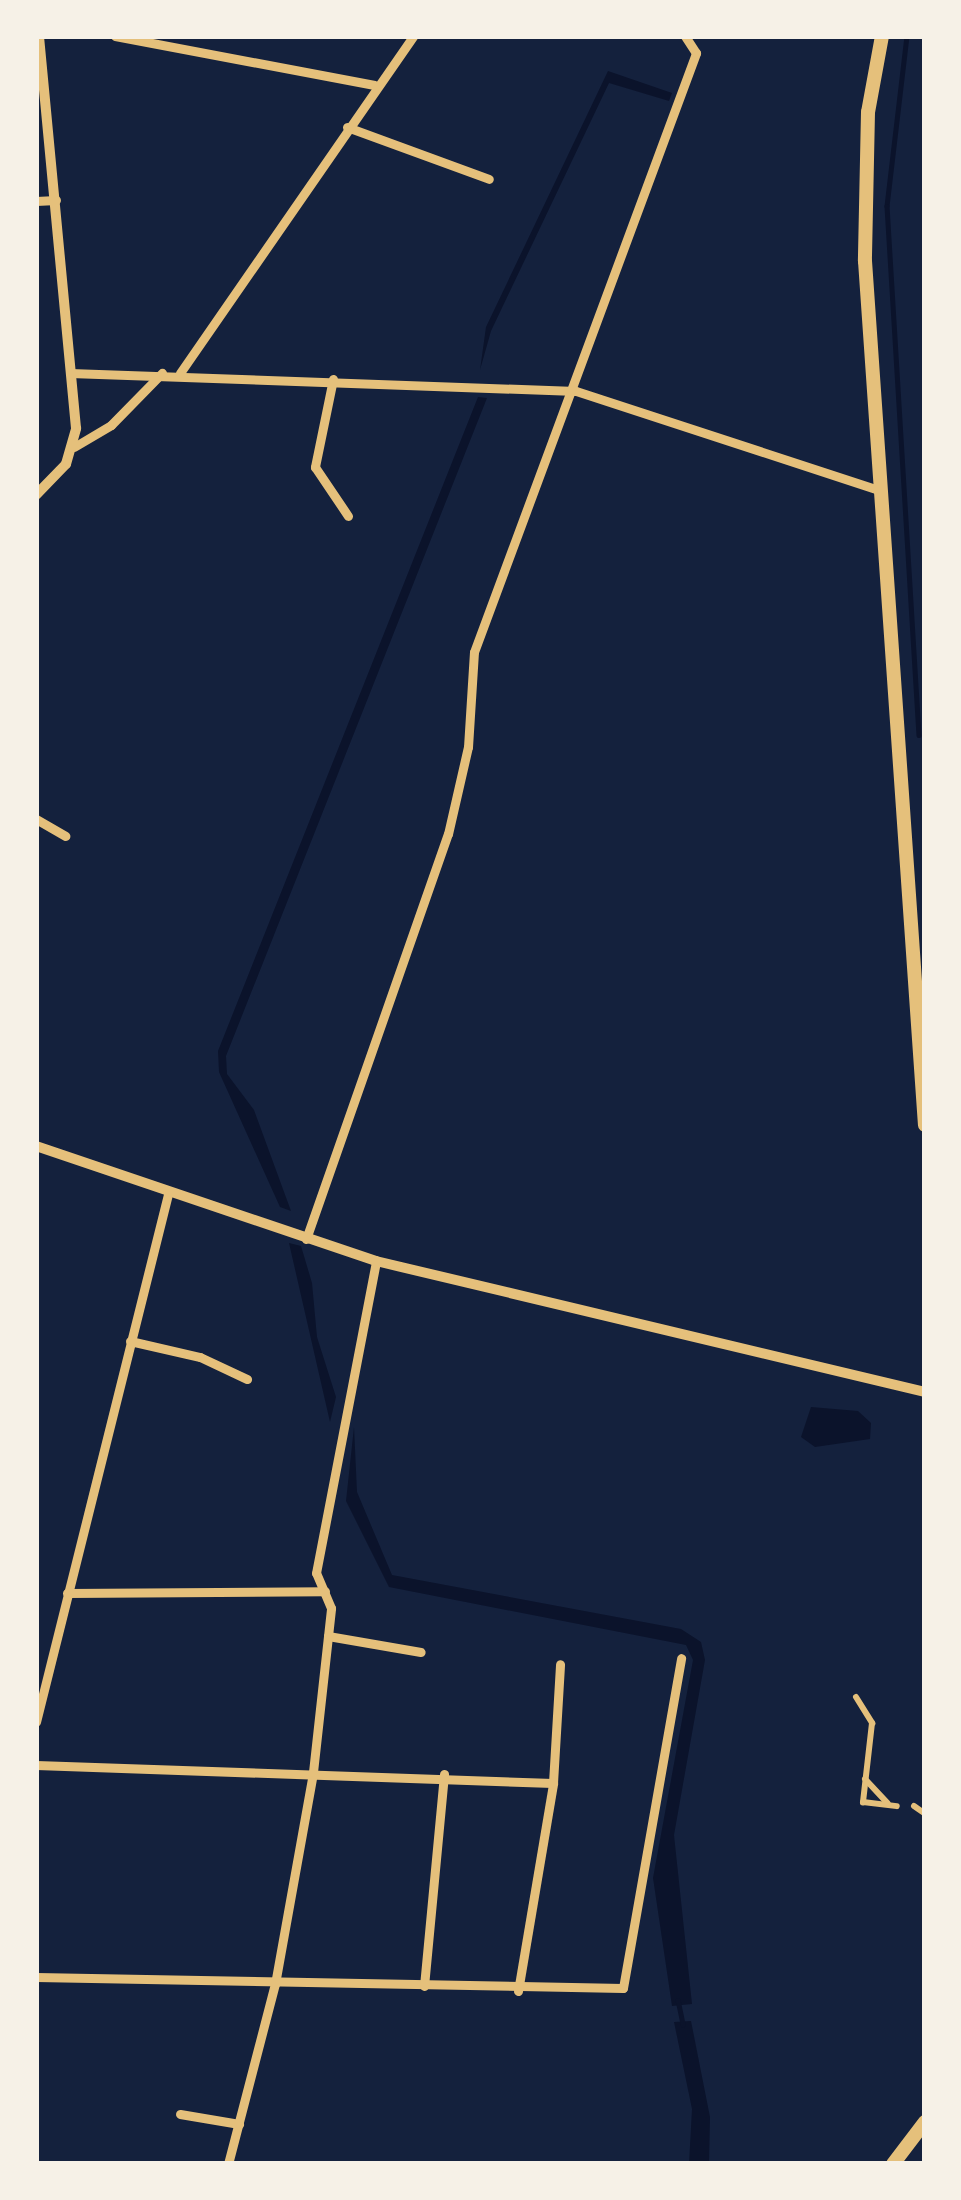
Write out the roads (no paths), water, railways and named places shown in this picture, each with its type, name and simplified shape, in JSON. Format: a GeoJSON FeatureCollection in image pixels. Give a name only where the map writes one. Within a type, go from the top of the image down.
{"type":"FeatureCollection","features":[{"type":"Feature","properties":{"kind":"main road"},"geometry":{"type":"LineString","coordinates":[[882,36],[868,112],[865,261],[876,489],[925,1125]]}},
{"type":"Feature","properties":{"kind":"main road"},"geometry":{"type":"LineString","coordinates":[[893,2164],[925,2122]]}},
{"type":"Feature","properties":{"kind":"street"},"geometry":{"type":"LineString","coordinates":[[39,36],[74,447]]}},
{"type":"Feature","properties":{"kind":"street"},"geometry":{"type":"LineString","coordinates":[[115,36],[374,85]]}},
{"type":"Feature","properties":{"kind":"street"},"geometry":{"type":"LineString","coordinates":[[180,373],[374,85],[413,36]]}},
{"type":"Feature","properties":{"kind":"street"},"geometry":{"type":"LineString","coordinates":[[307,1239],[448,834],[467,747],[474,652],[576,391],[696,53],[685,36]]}},
{"type":"Feature","properties":{"kind":"street"},"geometry":{"type":"LineString","coordinates":[[346,127],[489,179]]}},
{"type":"Feature","properties":{"kind":"street"},"geometry":{"type":"LineString","coordinates":[[36,201],[56,200]]}},
{"type":"Feature","properties":{"kind":"street"},"geometry":{"type":"LineString","coordinates":[[70,373],[180,373],[576,391],[876,489]]}},
{"type":"Feature","properties":{"kind":"street"},"geometry":{"type":"LineString","coordinates":[[36,496],[74,447],[111,425],[162,373]]}},
{"type":"Feature","properties":{"kind":"street"},"geometry":{"type":"LineString","coordinates":[[333,380],[315,467],[348,516]]}},
{"type":"Feature","properties":{"kind":"street"},"geometry":{"type":"LineString","coordinates":[[36,819],[67,836]]}},
{"type":"Feature","properties":{"kind":"street"},"geometry":{"type":"LineString","coordinates":[[36,1146],[376,1261],[925,1392]]}},
{"type":"Feature","properties":{"kind":"street"},"geometry":{"type":"LineString","coordinates":[[36,1723],[168,1194]]}},
{"type":"Feature","properties":{"kind":"street"},"geometry":{"type":"LineString","coordinates":[[228,2164],[275,1984],[313,1772],[328,1636],[325,1592],[316,1574],[376,1261]]}},
{"type":"Feature","properties":{"kind":"street"},"geometry":{"type":"LineString","coordinates":[[130,1341],[200,1357],[247,1379]]}},
{"type":"Feature","properties":{"kind":"street"},"geometry":{"type":"LineString","coordinates":[[67,1592],[325,1592]]}},
{"type":"Feature","properties":{"kind":"street"},"geometry":{"type":"LineString","coordinates":[[328,1636],[421,1652]]}},
{"type":"Feature","properties":{"kind":"street"},"geometry":{"type":"LineString","coordinates":[[36,1977],[518,1991],[627,1985],[681,1658]]}},
{"type":"Feature","properties":{"kind":"street"},"geometry":{"type":"LineString","coordinates":[[518,1991],[553,1783],[560,1664]]}},
{"type":"Feature","properties":{"kind":"street"},"geometry":{"type":"LineString","coordinates":[[856,1696],[872,1723],[863,1802],[895,1808],[866,1778]]}},
{"type":"Feature","properties":{"kind":"street"},"geometry":{"type":"LineString","coordinates":[[36,1765],[444,1774],[553,1783]]}},
{"type":"Feature","properties":{"kind":"street"},"geometry":{"type":"LineString","coordinates":[[424,1986],[444,1774]]}},
{"type":"Feature","properties":{"kind":"street"},"geometry":{"type":"LineString","coordinates":[[914,1806],[924,1813]]}},
{"type":"Feature","properties":{"kind":"street"},"geometry":{"type":"LineString","coordinates":[[180,2114],[239,2124]]}},
{"type":"Feature","properties":{"kind":"water"},"geometry":{"type":"Polygon","coordinates":[[[608,71],[672,93],[669,101],[609,83],[491,331],[480,370],[486,327],[608,71]]]}},
{"type":"Feature","properties":{"kind":"water"},"geometry":{"type":"Polygon","coordinates":[[[478,397],[487,398],[226,1056],[227,1074],[254,1110],[291,1211],[280,1207],[219,1072],[218,1051],[478,397]]]}},
{"type":"Feature","properties":{"kind":"water"},"geometry":{"type":"Polygon","coordinates":[[[289,1243],[301,1246],[312,1283],[317,1337],[336,1397],[330,1422],[289,1243]]]}},
{"type":"Feature","properties":{"kind":"water"},"geometry":{"type":"Polygon","coordinates":[[[811,1407],[858,1411],[871,1423],[870,1439],[815,1447],[801,1437],[811,1407]]]}},
{"type":"Feature","properties":{"kind":"water"},"geometry":{"type":"Polygon","coordinates":[[[354,1427],[357,1492],[392,1575],[681,1629],[701,1642],[705,1660],[674,1835],[692,2004],[672,2006],[653,1878],[693,1660],[686,1645],[389,1587],[346,1501],[354,1427]]]}},
{"type":"Feature","properties":{"kind":"water"},"geometry":{"type":"Polygon","coordinates":[[[691,2021],[710,2117],[709,2164],[689,2164],[692,2109],[674,2022],[691,2021]]]}},
{"type":"Feature","properties":{"kind":"waterway"},"geometry":{"type":"LineString","coordinates":[[907,36],[887,206],[919,735]]}},
{"type":"Feature","properties":{"kind":"waterway"},"geometry":{"type":"LineString","coordinates":[[678,2000],[683,2024]]}}]}
